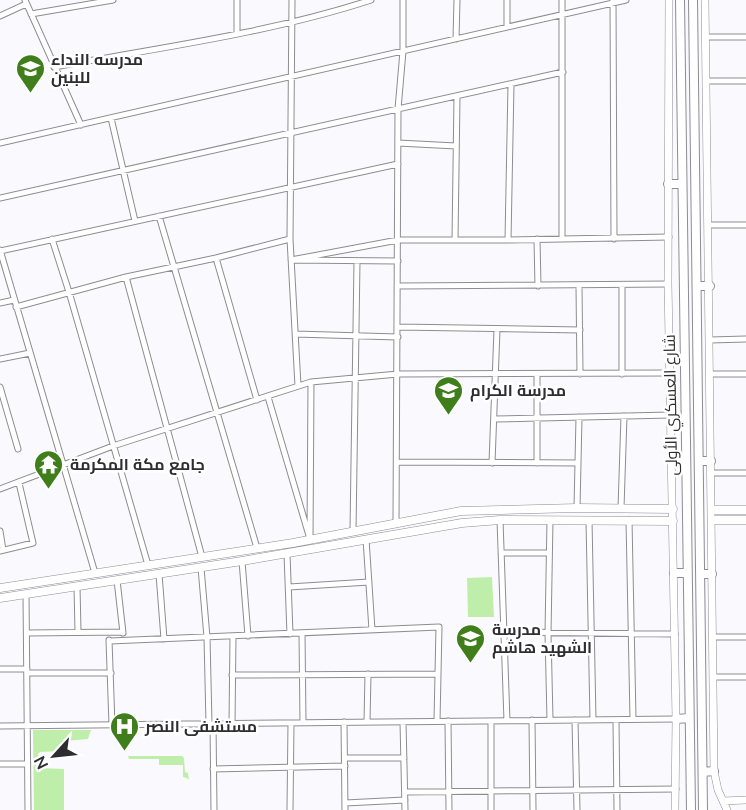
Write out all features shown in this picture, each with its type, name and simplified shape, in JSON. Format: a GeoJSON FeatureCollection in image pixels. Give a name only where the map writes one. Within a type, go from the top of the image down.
{"type":"FeatureCollection","features":[{"type":"Feature","properties":{"kind":"main road","name":"شارع العسكري الأولى"},"geometry":{"type":"LineString","coordinates":[[680,0],[691,810]]}},
{"type":"Feature","properties":{"kind":"main road","name":"شارع العسكري الأولى"},"geometry":{"type":"LineString","coordinates":[[693,0],[703,810]]}},
{"type":"Feature","properties":{"kind":"main road"},"geometry":{"type":"LineString","coordinates":[[668,184],[682,184]]}},
{"type":"Feature","properties":{"kind":"main road"},"geometry":{"type":"LineString","coordinates":[[697,286],[710,286]]}},
{"type":"Feature","properties":{"kind":"main road"},"geometry":{"type":"LineString","coordinates":[[672,462],[686,461]]}},
{"type":"Feature","properties":{"kind":"main road"},"geometry":{"type":"LineString","coordinates":[[699,461],[711,461]]}},
{"type":"Feature","properties":{"kind":"main road"},"geometry":{"type":"LineString","coordinates":[[0,588],[148,566],[461,512],[577,508],[673,509]]}},
{"type":"Feature","properties":{"kind":"main road"},"geometry":{"type":"LineString","coordinates":[[639,520],[640,508]]}},
{"type":"Feature","properties":{"kind":"main road"},"geometry":{"type":"LineString","coordinates":[[686,509],[699,509]]}},
{"type":"Feature","properties":{"kind":"main road"},"geometry":{"type":"LineString","coordinates":[[712,510],[746,510]]}},
{"type":"Feature","properties":{"kind":"main road"},"geometry":{"type":"LineString","coordinates":[[0,598],[201,568],[462,523],[500,520],[673,521]]}},
{"type":"Feature","properties":{"kind":"main road"},"geometry":{"type":"LineString","coordinates":[[712,520],[746,520]]}},
{"type":"Feature","properties":{"kind":"main road"},"geometry":{"type":"LineString","coordinates":[[686,522],[699,522]]}},
{"type":"Feature","properties":{"kind":"main road"},"geometry":{"type":"LineString","coordinates":[[116,570],[117,580]]}},
{"type":"Feature","properties":{"kind":"main road"},"geometry":{"type":"LineString","coordinates":[[674,573],[687,573]]}},
{"type":"Feature","properties":{"kind":"main road"},"geometry":{"type":"LineString","coordinates":[[700,574],[712,574]]}},
{"type":"Feature","properties":{"kind":"main road"},"geometry":{"type":"LineString","coordinates":[[676,719],[689,718]]}},
{"type":"Feature","properties":{"kind":"main road"},"geometry":{"type":"LineString","coordinates":[[703,772],[714,771]]}},
{"type":"Feature","properties":{"kind":"street"},"geometry":{"type":"LineString","coordinates":[[31,14],[113,0]]}},
{"type":"Feature","properties":{"kind":"street"},"geometry":{"type":"LineString","coordinates":[[237,0],[237,33]]}},
{"type":"Feature","properties":{"kind":"street"},"geometry":{"type":"LineString","coordinates":[[292,0],[290,239],[298,386]]}},
{"type":"Feature","properties":{"kind":"street"},"geometry":{"type":"LineString","coordinates":[[344,0],[344,9]]}},
{"type":"Feature","properties":{"kind":"street"},"geometry":{"type":"LineString","coordinates":[[54,67],[237,33],[344,9],[371,0]]}},
{"type":"Feature","properties":{"kind":"street"},"geometry":{"type":"LineString","coordinates":[[396,522],[398,109],[403,0]]}},
{"type":"Feature","properties":{"kind":"street"},"geometry":{"type":"LineString","coordinates":[[456,39],[457,0]]}},
{"type":"Feature","properties":{"kind":"street"},"geometry":{"type":"LineString","coordinates":[[507,0],[507,27]]}},
{"type":"Feature","properties":{"kind":"street"},"geometry":{"type":"LineString","coordinates":[[562,0],[562,239]]}},
{"type":"Feature","properties":{"kind":"street"},"geometry":{"type":"LineString","coordinates":[[0,143],[626,0]]}},
{"type":"Feature","properties":{"kind":"street"},"geometry":{"type":"LineString","coordinates":[[669,0],[668,284],[675,634],[675,810]]}},
{"type":"Feature","properties":{"kind":"street"},"geometry":{"type":"LineString","coordinates":[[705,0],[714,771],[716,784],[727,810]]}},
{"type":"Feature","properties":{"kind":"street"},"geometry":{"type":"LineString","coordinates":[[0,15],[26,2],[81,125]]}},
{"type":"Feature","properties":{"kind":"street"},"geometry":{"type":"LineString","coordinates":[[613,2],[614,239]]}},
{"type":"Feature","properties":{"kind":"street"},"geometry":{"type":"LineString","coordinates":[[706,38],[746,37]]}},
{"type":"Feature","properties":{"kind":"street"},"geometry":{"type":"LineString","coordinates":[[0,198],[563,72]]}},
{"type":"Feature","properties":{"kind":"street"},"geometry":{"type":"LineString","coordinates":[[706,81],[746,81]]}},
{"type":"Feature","properties":{"kind":"street"},"geometry":{"type":"LineString","coordinates":[[508,240],[511,84]]}},
{"type":"Feature","properties":{"kind":"street"},"geometry":{"type":"LineString","coordinates":[[455,240],[457,96]]}},
{"type":"Feature","properties":{"kind":"street"},"geometry":{"type":"LineString","coordinates":[[111,118],[135,221]]}},
{"type":"Feature","properties":{"kind":"street"},"geometry":{"type":"LineString","coordinates":[[398,143],[456,146]]}},
{"type":"Feature","properties":{"kind":"street"},"geometry":{"type":"LineString","coordinates":[[95,573],[0,250],[398,164]]}},
{"type":"Feature","properties":{"kind":"street"},"geometry":{"type":"LineString","coordinates":[[159,216],[257,548]]}},
{"type":"Feature","properties":{"kind":"street"},"geometry":{"type":"LineString","coordinates":[[709,225],[746,225]]}},
{"type":"Feature","properties":{"kind":"street"},"geometry":{"type":"LineString","coordinates":[[291,260],[398,240],[669,237]]}},
{"type":"Feature","properties":{"kind":"street"},"geometry":{"type":"LineString","coordinates":[[52,239],[148,566]]}},
{"type":"Feature","properties":{"kind":"street"},"geometry":{"type":"LineString","coordinates":[[16,307],[126,277],[216,258],[290,239]]}},
{"type":"Feature","properties":{"kind":"street"},"geometry":{"type":"LineString","coordinates":[[537,239],[538,286]]}},
{"type":"Feature","properties":{"kind":"street"},"geometry":{"type":"LineString","coordinates":[[216,258],[256,400]]}},
{"type":"Feature","properties":{"kind":"street"},"geometry":{"type":"LineString","coordinates":[[291,260],[398,261]]}},
{"type":"Feature","properties":{"kind":"street"},"geometry":{"type":"LineString","coordinates":[[353,531],[357,261]]}},
{"type":"Feature","properties":{"kind":"street"},"geometry":{"type":"LineString","coordinates":[[126,277],[202,557]]}},
{"type":"Feature","properties":{"kind":"street"},"geometry":{"type":"LineString","coordinates":[[398,286],[668,284]]}},
{"type":"Feature","properties":{"kind":"street"},"geometry":{"type":"LineString","coordinates":[[622,285],[622,374]]}},
{"type":"Feature","properties":{"kind":"street"},"geometry":{"type":"LineString","coordinates":[[579,286],[580,374]]}},
{"type":"Feature","properties":{"kind":"street"},"geometry":{"type":"LineString","coordinates":[[0,303],[14,300]]}},
{"type":"Feature","properties":{"kind":"street"},"geometry":{"type":"LineString","coordinates":[[398,327],[580,330]]}},
{"type":"Feature","properties":{"kind":"street"},"geometry":{"type":"LineString","coordinates":[[492,463],[497,329]]}},
{"type":"Feature","properties":{"kind":"street"},"geometry":{"type":"LineString","coordinates":[[295,334],[398,337]]}},
{"type":"Feature","properties":{"kind":"street"},"geometry":{"type":"LineString","coordinates":[[710,340],[746,339]]}},
{"type":"Feature","properties":{"kind":"street"},"geometry":{"type":"LineString","coordinates":[[0,360],[30,353]]}},
{"type":"Feature","properties":{"kind":"street"},"geometry":{"type":"LineString","coordinates":[[0,489],[113,446],[311,382],[398,374],[670,373]]}},
{"type":"Feature","properties":{"kind":"street"},"geometry":{"type":"LineString","coordinates":[[710,374],[746,374]]}},
{"type":"Feature","properties":{"kind":"street"},"geometry":{"type":"LineString","coordinates":[[537,375],[537,463]]}},
{"type":"Feature","properties":{"kind":"street"},"geometry":{"type":"LineString","coordinates":[[310,539],[311,382]]}},
{"type":"Feature","properties":{"kind":"street"},"geometry":{"type":"LineString","coordinates":[[0,387],[18,449]]}},
{"type":"Feature","properties":{"kind":"street"},"geometry":{"type":"LineString","coordinates":[[268,397],[310,539]]}},
{"type":"Feature","properties":{"kind":"street"},"geometry":{"type":"LineString","coordinates":[[495,419],[670,415]]}},
{"type":"Feature","properties":{"kind":"street"},"geometry":{"type":"LineString","coordinates":[[621,508],[624,416]]}},
{"type":"Feature","properties":{"kind":"street"},"geometry":{"type":"LineString","coordinates":[[577,508],[579,417]]}},
{"type":"Feature","properties":{"kind":"street"},"geometry":{"type":"LineString","coordinates":[[397,462],[578,464]]}},
{"type":"Feature","properties":{"kind":"street"},"geometry":{"type":"LineString","coordinates":[[711,473],[746,473]]}},
{"type":"Feature","properties":{"kind":"street"},"geometry":{"type":"LineString","coordinates":[[0,531],[2,551],[33,543],[19,483]]}},
{"type":"Feature","properties":{"kind":"street"},"geometry":{"type":"LineString","coordinates":[[500,520],[507,721]]}},
{"type":"Feature","properties":{"kind":"street"},"geometry":{"type":"LineString","coordinates":[[550,520],[548,633],[550,720]]}},
{"type":"Feature","properties":{"kind":"street"},"geometry":{"type":"LineString","coordinates":[[589,520],[593,720]]}},
{"type":"Feature","properties":{"kind":"street"},"geometry":{"type":"LineString","coordinates":[[629,520],[633,719]]}},
{"type":"Feature","properties":{"kind":"street"},"geometry":{"type":"LineString","coordinates":[[366,539],[372,630]]}},
{"type":"Feature","properties":{"kind":"street"},"geometry":{"type":"LineString","coordinates":[[501,553],[549,553]]}},
{"type":"Feature","properties":{"kind":"street"},"geometry":{"type":"LineString","coordinates":[[287,554],[290,634]]}},
{"type":"Feature","properties":{"kind":"street"},"geometry":{"type":"LineString","coordinates":[[242,561],[248,636]]}},
{"type":"Feature","properties":{"kind":"street"},"geometry":{"type":"LineString","coordinates":[[201,568],[207,637],[213,810]]}},
{"type":"Feature","properties":{"kind":"street"},"geometry":{"type":"LineString","coordinates":[[159,574],[164,639]]}},
{"type":"Feature","properties":{"kind":"street"},"geometry":{"type":"LineString","coordinates":[[117,580],[123,641]]}},
{"type":"Feature","properties":{"kind":"street"},"geometry":{"type":"LineString","coordinates":[[289,587],[369,582]]}},
{"type":"Feature","properties":{"kind":"street"},"geometry":{"type":"LineString","coordinates":[[77,586],[78,632]]}},
{"type":"Feature","properties":{"kind":"street"},"geometry":{"type":"LineString","coordinates":[[26,594],[28,810]]}},
{"type":"Feature","properties":{"kind":"street"},"geometry":{"type":"LineString","coordinates":[[110,641],[439,627],[438,722]]}},
{"type":"Feature","properties":{"kind":"street"},"geometry":{"type":"LineString","coordinates":[[109,632],[112,725]]}},
{"type":"Feature","properties":{"kind":"street"},"geometry":{"type":"LineString","coordinates":[[27,633],[123,632]]}},
{"type":"Feature","properties":{"kind":"street"},"geometry":{"type":"LineString","coordinates":[[504,632],[675,634]]}},
{"type":"Feature","properties":{"kind":"street"},"geometry":{"type":"LineString","coordinates":[[302,633],[303,723]]}},
{"type":"Feature","properties":{"kind":"street"},"geometry":{"type":"LineString","coordinates":[[232,724],[233,636]]}},
{"type":"Feature","properties":{"kind":"street"},"geometry":{"type":"LineString","coordinates":[[714,637],[746,637]]}},
{"type":"Feature","properties":{"kind":"street"},"geometry":{"type":"LineString","coordinates":[[0,669],[111,673]]}},
{"type":"Feature","properties":{"kind":"street"},"geometry":{"type":"LineString","coordinates":[[367,722],[368,674]]}},
{"type":"Feature","properties":{"kind":"street"},"geometry":{"type":"LineString","coordinates":[[232,675],[438,674]]}},
{"type":"Feature","properties":{"kind":"street"},"geometry":{"type":"LineString","coordinates":[[714,677],[746,677]]}},
{"type":"Feature","properties":{"kind":"street"},"geometry":{"type":"LineString","coordinates":[[0,726],[676,719]]}},
{"type":"Feature","properties":{"kind":"street"},"geometry":{"type":"LineString","coordinates":[[532,720],[533,810]]}},
{"type":"Feature","properties":{"kind":"street"},"geometry":{"type":"LineString","coordinates":[[575,720],[577,810]]}},
{"type":"Feature","properties":{"kind":"street"},"geometry":{"type":"LineString","coordinates":[[616,720],[617,810]]}},
{"type":"Feature","properties":{"kind":"street"},"geometry":{"type":"LineString","coordinates":[[448,721],[448,810]]}},
{"type":"Feature","properties":{"kind":"street"},"geometry":{"type":"LineString","coordinates":[[491,721],[491,810]]}},
{"type":"Feature","properties":{"kind":"street"},"geometry":{"type":"LineString","coordinates":[[344,722],[345,810]]}},
{"type":"Feature","properties":{"kind":"street"},"geometry":{"type":"LineString","coordinates":[[403,722],[405,810]]}},
{"type":"Feature","properties":{"kind":"street"},"geometry":{"type":"LineString","coordinates":[[291,723],[291,810]]}},
{"type":"Feature","properties":{"kind":"street"},"geometry":{"type":"LineString","coordinates":[[345,758],[404,758]]}},
{"type":"Feature","properties":{"kind":"street"},"geometry":{"type":"LineString","coordinates":[[0,764],[26,764]]}},
{"type":"Feature","properties":{"kind":"street"},"geometry":{"type":"LineString","coordinates":[[213,769],[345,766]]}},
{"type":"Feature","properties":{"kind":"street"},"geometry":{"type":"LineString","coordinates":[[405,792],[576,792],[676,789]]}},
{"type":"Feature","properties":{"kind":"street"},"geometry":{"type":"LineString","coordinates":[[345,803],[405,800]]}},
{"type":"Feature","properties":{"kind":"street"},"geometry":{"type":"LineString","coordinates":[[723,801],[746,800]]}},
{"type":"Feature","properties":{"kind":"green space"},"geometry":{"type":"Polygon","coordinates":[[[492,577],[494,617],[468,617],[467,578],[492,577]]]}},
{"type":"Feature","properties":{"kind":"green space"},"geometry":{"type":"Polygon","coordinates":[[[33,730],[91,730],[88,739],[65,741],[62,751],[38,754],[40,768],[64,769],[64,810],[34,810],[33,730]]]}},
{"type":"Feature","properties":{"kind":"green space"},"geometry":{"type":"Polygon","coordinates":[[[128,756],[182,756],[189,780],[183,777],[183,765],[159,765],[159,759],[129,759],[128,756]]]}},
{"type":"Feature","properties":{"kind":"place","name":"مدرسه النداء للبنين"},"geometry":{"type":"Point","coordinates":[30,94]}},
{"type":"Feature","properties":{"kind":"place","name":"مدرسة الكرام"},"geometry":{"type":"Point","coordinates":[449,416]}},
{"type":"Feature","properties":{"kind":"place","name":"جامع مكة المكرمة"},"geometry":{"type":"Point","coordinates":[49,490]}},
{"type":"Feature","properties":{"kind":"place","name":"مدرسة الشهيد هاشم"},"geometry":{"type":"Point","coordinates":[471,664]}},
{"type":"Feature","properties":{"kind":"place","name":"مستشفى النصر"},"geometry":{"type":"Point","coordinates":[124,752]}}]}
